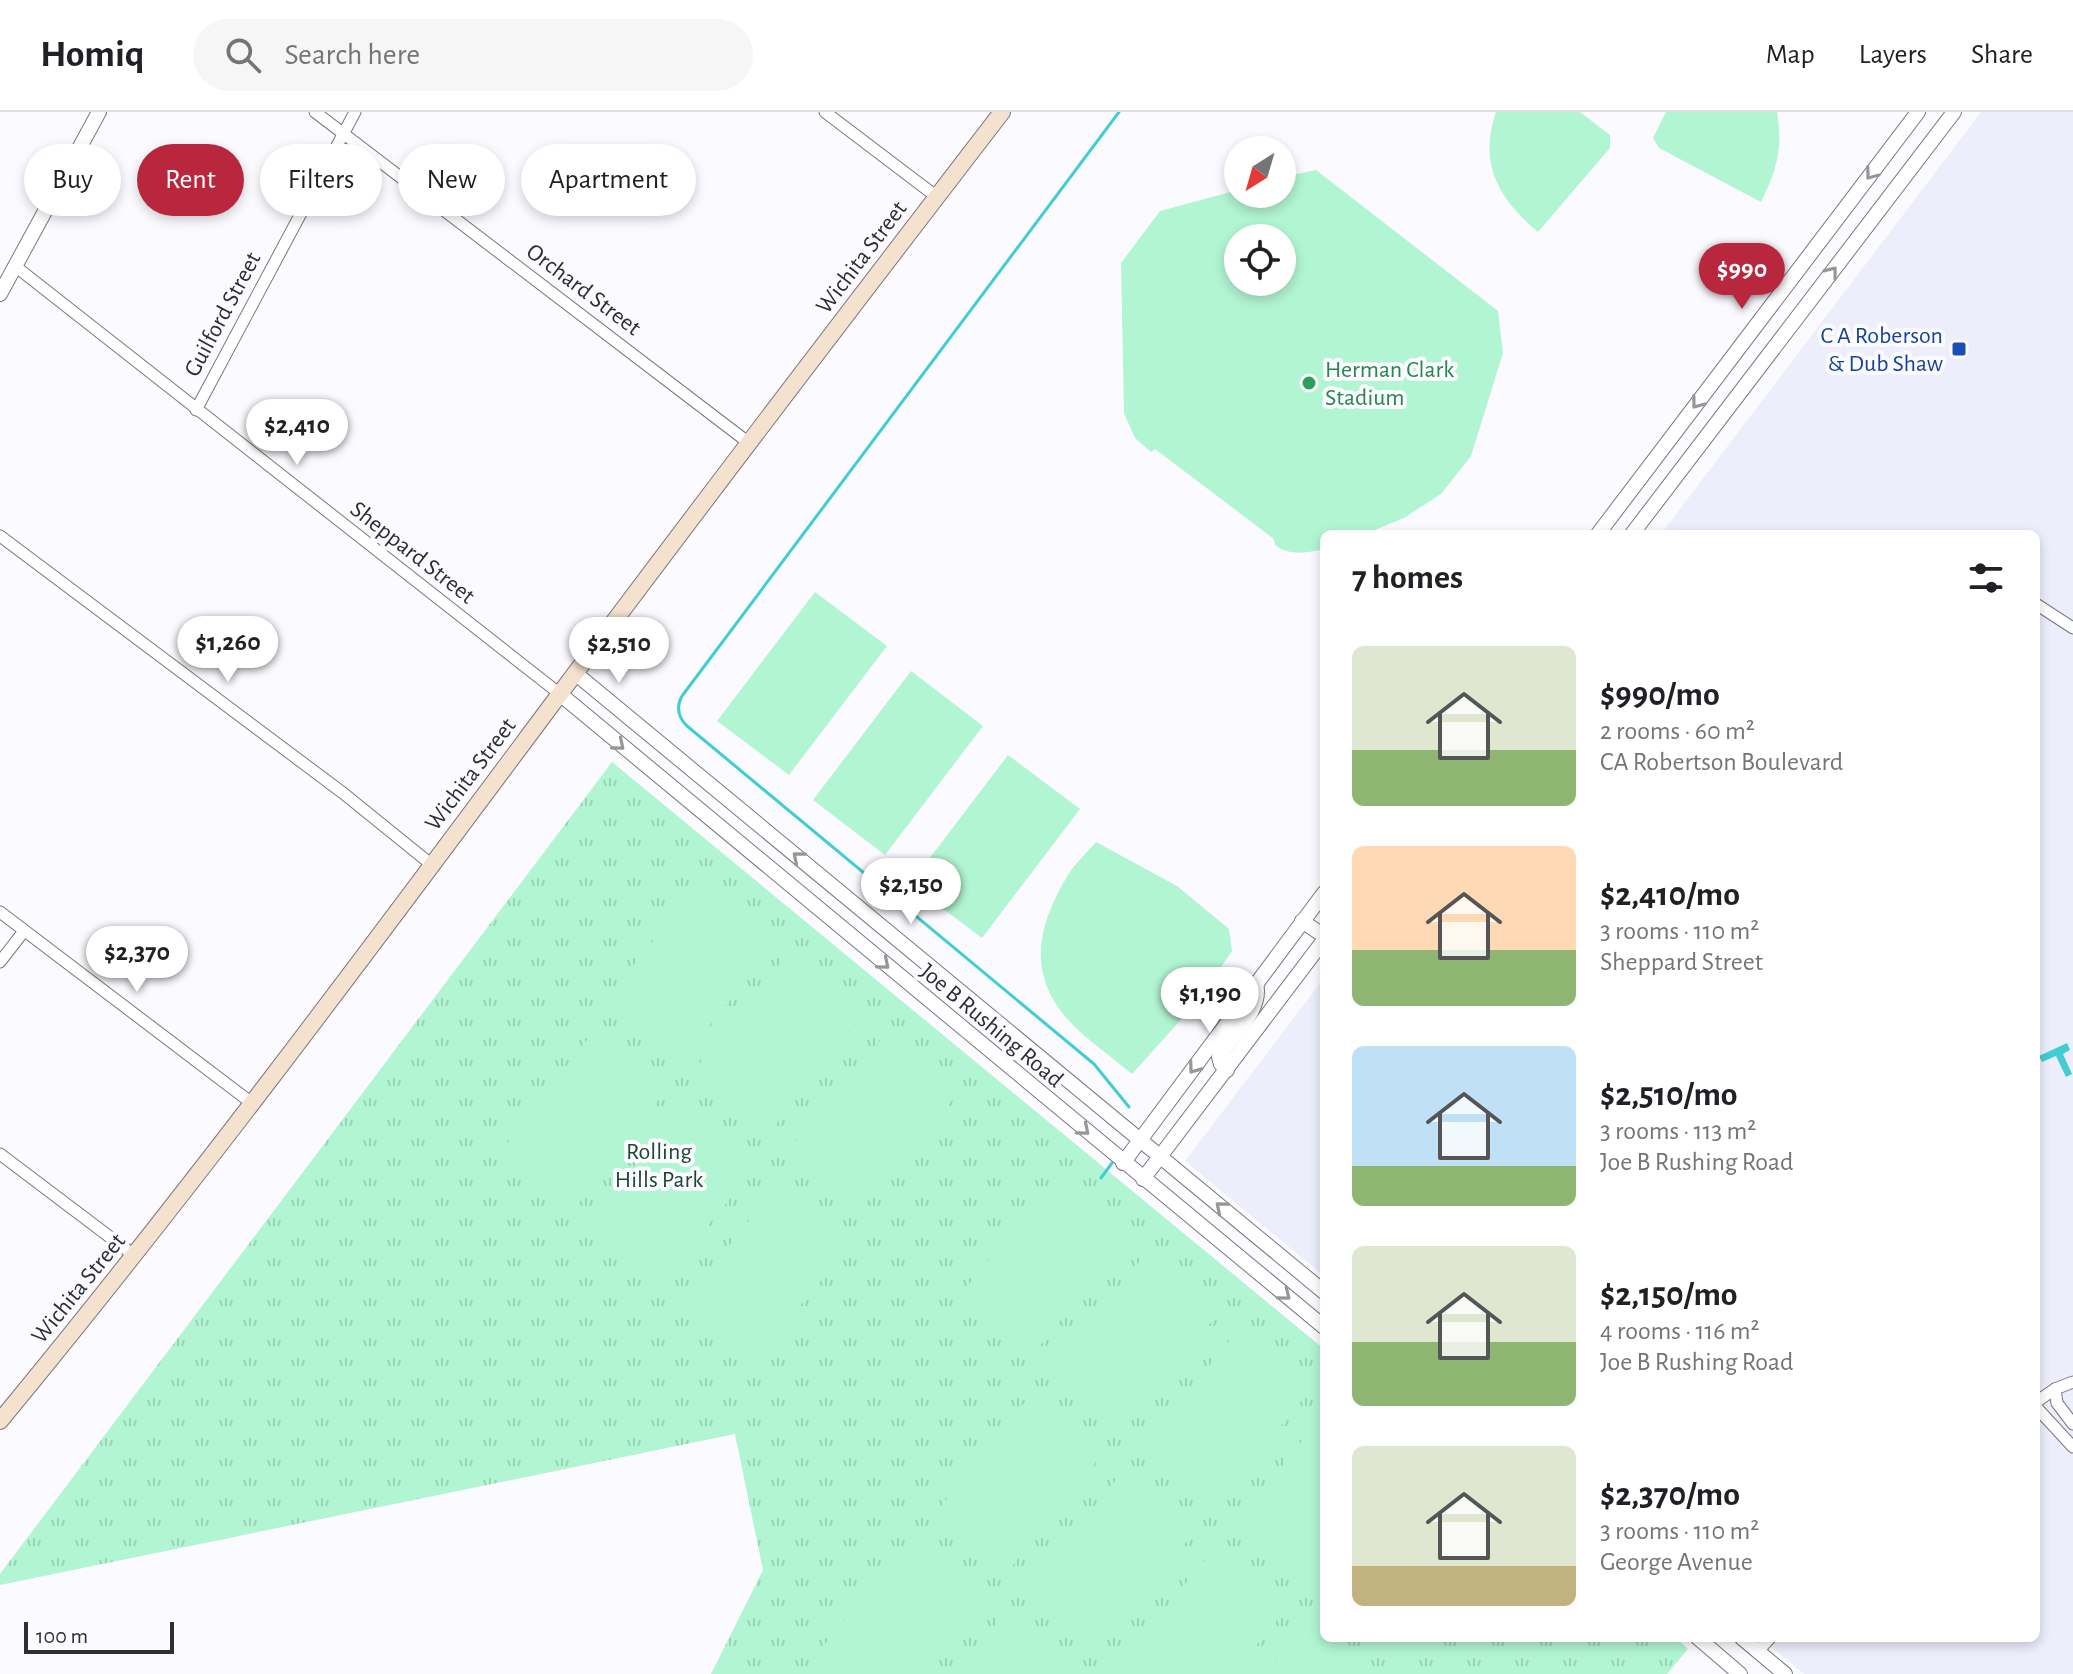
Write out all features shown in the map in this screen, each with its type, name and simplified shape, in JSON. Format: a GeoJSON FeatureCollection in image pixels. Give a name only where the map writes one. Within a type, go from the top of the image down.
{"type":"FeatureCollection","features":[{"type":"Feature","properties":{"kind":"main road","name":"Wichita Street"},"geometry":{"type":"LineString","coordinates":[[0,1421],[135,1256],[253,1104],[575,673],[1002,112]]}},
{"type":"Feature","properties":{"kind":"street"},"geometry":{"type":"LineString","coordinates":[[0,294],[99,112]]}},
{"type":"Feature","properties":{"kind":"street","name":"Orchard Street"},"geometry":{"type":"LineString","coordinates":[[315,112],[749,443]]}},
{"type":"Feature","properties":{"kind":"street","name":"Guilford Street"},"geometry":{"type":"LineString","coordinates":[[196,410],[355,112]]}},
{"type":"Feature","properties":{"kind":"street"},"geometry":{"type":"LineString","coordinates":[[825,112],[937,197]]}},
{"type":"Feature","properties":{"kind":"street"},"geometry":{"type":"LineString","coordinates":[[1601,530],[1918,112]]}},
{"type":"Feature","properties":{"kind":"street"},"geometry":{"type":"LineString","coordinates":[[1635,530],[1954,112]]}},
{"type":"Feature","properties":{"kind":"street"},"geometry":{"type":"LineString","coordinates":[[1843,211],[1868,226]]}},
{"type":"Feature","properties":{"kind":"street","name":"Sheppard Street"},"geometry":{"type":"LineString","coordinates":[[15,266],[560,694]]}},
{"type":"Feature","properties":{"kind":"street"},"geometry":{"type":"LineString","coordinates":[[1717,376],[1740,392]]}},
{"type":"Feature","properties":{"kind":"street"},"geometry":{"type":"LineString","coordinates":[[0,536],[343,793],[432,865]]}},
{"type":"Feature","properties":{"kind":"street"},"geometry":{"type":"LineString","coordinates":[[2040,607],[2073,628]]}},
{"type":"Feature","properties":{"kind":"street","name":"Joe B Rushing Road"},"geometry":{"type":"LineString","coordinates":[[575,673],[1320,1289]]}},
{"type":"Feature","properties":{"kind":"street","name":"Joe B Rushing Road"},"geometry":{"type":"LineString","coordinates":[[560,694],[1320,1324]]}},
{"type":"Feature","properties":{"kind":"street"},"geometry":{"type":"LineString","coordinates":[[1123,1163],[1320,898]]}},
{"type":"Feature","properties":{"kind":"street"},"geometry":{"type":"LineString","coordinates":[[0,912],[253,1104]]}},
{"type":"Feature","properties":{"kind":"street"},"geometry":{"type":"LineString","coordinates":[[1302,921],[1320,935]]}},
{"type":"Feature","properties":{"kind":"street"},"geometry":{"type":"LineString","coordinates":[[0,962],[24,931]]}},
{"type":"Feature","properties":{"kind":"street"},"geometry":{"type":"LineString","coordinates":[[1143,1179],[1320,943]]}},
{"type":"Feature","properties":{"kind":"street"},"geometry":{"type":"LineString","coordinates":[[1227,1070],[1219,1057],[1257,1005],[1259,994],[1256,983]]}},
{"type":"Feature","properties":{"kind":"street"},"geometry":{"type":"LineString","coordinates":[[0,1154],[135,1256]]}},
{"type":"Feature","properties":{"kind":"street"},"geometry":{"type":"LineString","coordinates":[[2040,1401],[2055,1389],[2073,1382]]}},
{"type":"Feature","properties":{"kind":"street"},"geometry":{"type":"LineString","coordinates":[[2055,1389],[2057,1403],[2073,1424]]}},
{"type":"Feature","properties":{"kind":"street"},"geometry":{"type":"LineString","coordinates":[[2040,1409],[2073,1447]]}},
{"type":"Feature","properties":{"kind":"street"},"geometry":{"type":"LineString","coordinates":[[1703,1642],[1740,1673],[1766,1642]]}},
{"type":"Feature","properties":{"kind":"street"},"geometry":{"type":"LineString","coordinates":[[1747,1642],[1785,1674]]}},
{"type":"Feature","properties":{"kind":"shaded area"},"geometry":{"type":"Polygon","coordinates":[[[1981,112],[2073,112],[2073,1674],[1804,1674],[1766,1642],[2040,1642],[2040,530],[1664,530],[1981,112]]]}},
{"type":"Feature","properties":{"kind":"shaded area"},"geometry":{"type":"Polygon","coordinates":[[[1320,983],[1320,1273],[1185,1161],[1320,983]]]}},
{"type":"Feature","properties":{"kind":"green space"},"geometry":{"type":"Polygon","coordinates":[[[1496,112],[1580,112],[1610,135],[1610,148],[1538,232],[1512,207],[1496,179],[1489,148],[1496,112]]]}},
{"type":"Feature","properties":{"kind":"green space"},"geometry":{"type":"Polygon","coordinates":[[[1666,112],[1777,112],[1777,158],[1761,202],[1659,148],[1653,138],[1666,112]]]}},
{"type":"Feature","properties":{"kind":"green space","name":"Herman Clark Stadium"},"geometry":{"type":"Polygon","coordinates":[[[1316,170],[1498,311],[1503,353],[1471,456],[1441,494],[1404,518],[1375,530],[1320,530],[1320,550],[1286,551],[1155,449],[1151,452],[1135,438],[1124,413],[1121,263],[1160,211],[1224,194],[1224,208],[1296,208],[1296,174],[1316,170]]]}},
{"type":"Feature","properties":{"kind":"green space"},"geometry":{"type":"Polygon","coordinates":[[[815,592],[887,646],[789,775],[717,721],[815,592]]]}},
{"type":"Feature","properties":{"kind":"green space"},"geometry":{"type":"Polygon","coordinates":[[[911,671],[983,726],[885,855],[813,800],[911,671]]]}},
{"type":"Feature","properties":{"kind":"green space"},"geometry":{"type":"Polygon","coordinates":[[[1008,755],[1080,809],[982,938],[910,884],[1008,755]]]}},
{"type":"Feature","properties":{"kind":"green space","name":"Rolling Hills Park"},"geometry":{"type":"Polygon","coordinates":[[[612,762],[1320,1346],[1320,1642],[1680,1642],[1688,1649],[1667,1674],[711,1674],[763,1570],[735,1434],[0,1585],[0,1574],[612,762]]]}},
{"type":"Feature","properties":{"kind":"green space"},"geometry":{"type":"Polygon","coordinates":[[[1096,842],[1177,886],[1229,929],[1232,951],[1196,1003],[1132,1074],[1070,1022],[1056,1004],[1042,968],[1043,932],[1057,894],[1071,871],[1096,842]]]}},
{"type":"Feature","properties":{"kind":"green space"},"geometry":{"type":"Polygon","coordinates":[[[699,885],[774,947],[676,1066],[601,1004],[699,885]]]}},
{"type":"Feature","properties":{"kind":"green space"},"geometry":{"type":"Polygon","coordinates":[[[784,958],[860,1019],[765,1138],[689,1077],[784,958]]]}},
{"type":"Feature","properties":{"kind":"green space"},"geometry":{"type":"Polygon","coordinates":[[[590,1036],[664,1093],[571,1213],[497,1156],[590,1036]]]}},
{"type":"Feature","properties":{"kind":"green space"},"geometry":{"type":"Polygon","coordinates":[[[882,1038],[954,1098],[856,1215],[784,1155],[882,1038]]]}},
{"type":"Feature","properties":{"kind":"green space"},"geometry":{"type":"Polygon","coordinates":[[[683,1109],[755,1169],[657,1286],[585,1226],[683,1109]]]}},
{"type":"Feature","properties":{"kind":"green space"},"geometry":{"type":"Polygon","coordinates":[[[1053,1181],[1126,1240],[1030,1358],[957,1299],[1053,1181]]]}},
{"type":"Feature","properties":{"kind":"green space"},"geometry":{"type":"Polygon","coordinates":[[[775,1188],[848,1247],[752,1365],[680,1306],[775,1188]]]}},
{"type":"Feature","properties":{"kind":"green space"},"geometry":{"type":"Polygon","coordinates":[[[1143,1257],[1216,1316],[1120,1435],[1047,1375],[1143,1257]]]}},
{"type":"Feature","properties":{"kind":"green space"},"geometry":{"type":"Polygon","coordinates":[[[1234,1335],[1307,1394],[1211,1512],[1138,1453],[1234,1335]]]}},
{"type":"Feature","properties":{"kind":"green space"},"geometry":{"type":"Polygon","coordinates":[[[1028,1398],[1100,1457],[1004,1576],[932,1517],[1028,1398]]]}},
{"type":"Feature","properties":{"kind":"green space"},"geometry":{"type":"Polygon","coordinates":[[[1320,1419],[1320,1567],[1304,1587],[1231,1528],[1320,1419]]]}},
{"type":"Feature","properties":{"kind":"green space"},"geometry":{"type":"Polygon","coordinates":[[[1119,1476],[1192,1535],[1095,1653],[1023,1594],[1119,1476]]]}},
{"type":"Feature","properties":{"kind":"green space"},"geometry":{"type":"Polygon","coordinates":[[[909,1540],[982,1599],[921,1674],[832,1674],[813,1659],[909,1540]]]}},
{"type":"Feature","properties":{"kind":"green space"},"geometry":{"type":"Polygon","coordinates":[[[1212,1551],[1285,1610],[1233,1674],[1122,1674],[1116,1669],[1212,1551]]]}},
{"type":"Feature","properties":{"kind":"green space"},"geometry":{"type":"Polygon","coordinates":[[[1000,1618],[1069,1674],[955,1674],[1000,1618]]]}},
{"type":"Feature","properties":{"kind":"green space"},"geometry":{"type":"Polygon","coordinates":[[[1304,1626],[1362,1674],[1265,1674],[1304,1626]]]}},
{"type":"Feature","properties":{"kind":"green space"},"geometry":{"type":"Polygon","coordinates":[[[1371,1642],[1412,1642],[1395,1662],[1371,1642]]]}},
{"type":"Feature","properties":{"kind":"water"},"geometry":{"type":"Polygon","coordinates":[[[2067,1043],[2070,1050],[2063,1054],[2072,1074],[2066,1077],[2056,1056],[2042,1062],[2040,1056],[2067,1043]]]}},
{"type":"Feature","properties":{"kind":"waterway"},"geometry":{"type":"LineString","coordinates":[[1119,112],[682,696],[679,708],[687,726],[1094,1064],[1129,1107]]}},
{"type":"Feature","properties":{"kind":"waterway"},"geometry":{"type":"LineString","coordinates":[[1101,1178],[1112,1163]]}},
{"type":"Feature","properties":{"kind":"place","name":"C A Roberson & Dub Shaw"},"geometry":{"type":"Point","coordinates":[1959,349]}},
{"type":"Feature","properties":{"kind":"place","name":"Herman Clark Stadium"},"geometry":{"type":"Point","coordinates":[1309,383]}}]}
